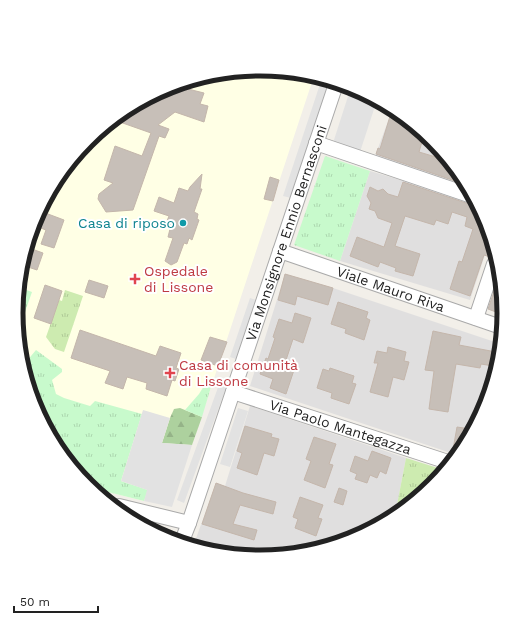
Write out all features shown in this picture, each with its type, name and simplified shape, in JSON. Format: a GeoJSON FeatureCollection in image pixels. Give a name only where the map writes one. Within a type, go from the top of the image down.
{"type":"FeatureCollection","features":[{"type":"Feature","properties":{"kind":"street","name":"Via Monsignore Ennio Bernasconi"},"geometry":{"type":"LineString","coordinates":[[184,537],[334,88]]}},
{"type":"Feature","properties":{"kind":"street"},"geometry":{"type":"LineString","coordinates":[[316,143],[465,194]]}},
{"type":"Feature","properties":{"kind":"street","name":"Viale Mauro Riva"},"geometry":{"type":"LineString","coordinates":[[280,251],[496,325]]}},
{"type":"Feature","properties":{"kind":"street"},"geometry":{"type":"LineString","coordinates":[[476,318],[492,269]]}},
{"type":"Feature","properties":{"kind":"street","name":"Via Paolo Mantegazza"},"geometry":{"type":"LineString","coordinates":[[233,392],[445,461]]}},
{"type":"Feature","properties":{"kind":"street"},"geometry":{"type":"LineString","coordinates":[[124,507],[189,523]]}},
{"type":"Feature","properties":{"kind":"shaded area","name":"Ospedale di Lissone"},"geometry":{"type":"Polygon","coordinates":[[[260,76],[291,78],[312,82],[192,445],[162,443],[144,501],[104,491],[92,481],[63,445],[47,418],[41,404],[31,374],[25,344],[23,313],[25,282],[31,252],[41,222],[47,208],[63,181],[92,145],[128,116],[155,100],[199,84],[229,78],[260,76]]]}},
{"type":"Feature","properties":{"kind":"shaded area"},"geometry":{"type":"Polygon","coordinates":[[[320,84],[328,86],[291,198],[283,196],[320,84]]]}},
{"type":"Feature","properties":{"kind":"shaded area"},"geometry":{"type":"Polygon","coordinates":[[[349,93],[375,106],[360,152],[333,143],[349,93]]]}},
{"type":"Feature","properties":{"kind":"shaded area"},"geometry":{"type":"Polygon","coordinates":[[[390,115],[428,145],[461,187],[374,159],[390,115]]]}},
{"type":"Feature","properties":{"kind":"shaded area"},"geometry":{"type":"Polygon","coordinates":[[[370,171],[470,203],[479,222],[485,255],[470,300],[340,261],[370,171]]]}},
{"type":"Feature","properties":{"kind":"shaded area"},"geometry":{"type":"Polygon","coordinates":[[[285,274],[333,288],[495,342],[489,374],[479,404],[465,432],[451,453],[250,386],[285,274]]]}},
{"type":"Feature","properties":{"kind":"shaded area"},"geometry":{"type":"Polygon","coordinates":[[[250,298],[256,300],[236,359],[230,357],[250,298]]]}},
{"type":"Feature","properties":{"kind":"shaded area"},"geometry":{"type":"Polygon","coordinates":[[[220,382],[227,385],[184,503],[177,500],[220,382]]]}},
{"type":"Feature","properties":{"kind":"shaded area"},"geometry":{"type":"Polygon","coordinates":[[[250,406],[406,458],[397,506],[365,526],[351,532],[321,542],[291,548],[260,550],[229,548],[195,541],[216,483],[225,486],[250,406]]]}},
{"type":"Feature","properties":{"kind":"shaded area"},"geometry":{"type":"Polygon","coordinates":[[[238,408],[248,411],[230,467],[220,464],[238,408]]]}},
{"type":"Feature","properties":{"kind":"shaded area"},"geometry":{"type":"Polygon","coordinates":[[[143,410],[170,418],[162,443],[192,445],[172,507],[144,501],[147,490],[121,481],[143,410]]]}},
{"type":"Feature","properties":{"kind":"green space"},"geometry":{"type":"Polygon","coordinates":[[[325,156],[370,171],[340,261],[294,245],[325,156]]]}},
{"type":"Feature","properties":{"kind":"green space"},"geometry":{"type":"Polygon","coordinates":[[[25,289],[32,292],[23,317],[25,289]]]}},
{"type":"Feature","properties":{"kind":"green space"},"geometry":{"type":"Polygon","coordinates":[[[65,290],[83,296],[64,352],[55,349],[46,337],[59,300],[62,301],[65,290]]]}},
{"type":"Feature","properties":{"kind":"green space"},"geometry":{"type":"Polygon","coordinates":[[[36,350],[62,369],[62,372],[52,380],[56,394],[64,398],[90,406],[95,401],[142,414],[121,481],[148,490],[144,501],[104,491],[92,481],[72,457],[47,418],[31,374],[28,359],[36,350]]]}},
{"type":"Feature","properties":{"kind":"green space"},"geometry":{"type":"Polygon","coordinates":[[[204,386],[211,387],[202,417],[185,410],[204,386]]]}},
{"type":"Feature","properties":{"kind":"green space"},"geometry":{"type":"Polygon","coordinates":[[[180,408],[202,417],[192,445],[162,443],[174,409],[180,408]]]}},
{"type":"Feature","properties":{"kind":"green space"},"geometry":{"type":"Polygon","coordinates":[[[406,458],[439,468],[428,481],[397,506],[406,458]]]}},
{"type":"Feature","properties":{"kind":"building"},"geometry":{"type":"Polygon","coordinates":[[[188,88],[188,89],[204,93],[200,104],[208,106],[204,122],[175,112],[158,125],[169,129],[165,138],[159,136],[133,210],[106,212],[98,199],[99,194],[113,183],[104,180],[115,146],[142,156],[151,133],[120,122],[155,100],[169,94],[188,88]]]}},
{"type":"Feature","properties":{"kind":"building"},"geometry":{"type":"Polygon","coordinates":[[[390,115],[422,140],[419,152],[439,158],[457,182],[376,154],[378,148],[380,149],[390,115]]]}},
{"type":"Feature","properties":{"kind":"building","name":"Casa di riposo"},"geometry":{"type":"Polygon","coordinates":[[[202,174],[200,189],[202,189],[194,212],[198,214],[197,219],[199,220],[192,240],[189,238],[187,244],[184,243],[177,262],[171,265],[165,261],[173,238],[168,237],[170,229],[167,221],[169,216],[154,211],[159,197],[174,203],[179,188],[188,191],[202,174]]]}},
{"type":"Feature","properties":{"kind":"building"},"geometry":{"type":"Polygon","coordinates":[[[270,177],[279,180],[273,201],[264,199],[270,177]]]}},
{"type":"Feature","properties":{"kind":"building"},"geometry":{"type":"Polygon","coordinates":[[[403,182],[466,203],[470,203],[479,222],[490,257],[484,255],[470,296],[450,289],[459,261],[462,262],[473,229],[465,226],[467,217],[452,212],[448,224],[436,220],[434,225],[405,216],[395,246],[420,254],[413,276],[395,271],[396,268],[380,262],[378,267],[350,256],[357,237],[384,247],[392,223],[378,218],[375,211],[369,209],[371,203],[367,196],[370,187],[378,191],[383,189],[388,194],[398,197],[403,182]]]}},
{"type":"Feature","properties":{"kind":"building"},"geometry":{"type":"Polygon","coordinates":[[[45,213],[64,220],[54,248],[41,244],[46,230],[39,227],[45,213]]]}},
{"type":"Feature","properties":{"kind":"building"},"geometry":{"type":"Polygon","coordinates":[[[32,249],[43,253],[37,270],[28,267],[32,249]]]}},
{"type":"Feature","properties":{"kind":"building"},"geometry":{"type":"Polygon","coordinates":[[[285,274],[333,288],[328,305],[297,296],[295,305],[278,300],[285,274]]]}},
{"type":"Feature","properties":{"kind":"building"},"geometry":{"type":"Polygon","coordinates":[[[89,280],[108,286],[104,298],[85,292],[89,280]]]}},
{"type":"Feature","properties":{"kind":"building"},"geometry":{"type":"Polygon","coordinates":[[[45,285],[62,291],[51,324],[34,318],[45,285]]]}},
{"type":"Feature","properties":{"kind":"building"},"geometry":{"type":"Polygon","coordinates":[[[495,288],[497,312],[488,309],[495,288]]]}},
{"type":"Feature","properties":{"kind":"building"},"geometry":{"type":"Polygon","coordinates":[[[338,302],[368,312],[366,318],[370,320],[364,340],[345,333],[346,329],[331,324],[338,302]]]}},
{"type":"Feature","properties":{"kind":"building"},"geometry":{"type":"Polygon","coordinates":[[[295,313],[311,318],[303,343],[293,339],[284,366],[294,370],[286,394],[270,388],[273,379],[260,374],[266,358],[268,359],[279,319],[292,323],[295,313]]]}},
{"type":"Feature","properties":{"kind":"building"},"geometry":{"type":"Polygon","coordinates":[[[80,330],[156,356],[160,346],[181,353],[176,368],[179,369],[175,381],[172,380],[167,396],[146,389],[147,383],[127,377],[123,389],[105,383],[110,371],[71,358],[80,330]]]}},
{"type":"Feature","properties":{"kind":"building"},"geometry":{"type":"Polygon","coordinates":[[[433,331],[461,337],[459,345],[493,352],[491,366],[481,364],[480,368],[456,364],[448,412],[429,409],[434,371],[425,370],[433,331]]]}},
{"type":"Feature","properties":{"kind":"building"},"geometry":{"type":"Polygon","coordinates":[[[210,337],[227,342],[218,366],[201,360],[210,337]]]}},
{"type":"Feature","properties":{"kind":"building"},"geometry":{"type":"Polygon","coordinates":[[[388,347],[406,352],[404,361],[409,362],[404,380],[393,377],[388,397],[370,392],[378,363],[374,363],[377,351],[387,353],[388,347]]]}},
{"type":"Feature","properties":{"kind":"building"},"geometry":{"type":"Polygon","coordinates":[[[330,368],[354,376],[352,383],[356,384],[349,404],[331,398],[332,393],[317,388],[323,369],[329,371],[330,368]]]}},
{"type":"Feature","properties":{"kind":"building"},"geometry":{"type":"Polygon","coordinates":[[[245,426],[272,434],[271,437],[279,439],[274,456],[264,453],[257,475],[237,468],[242,453],[237,451],[245,426]]]}},
{"type":"Feature","properties":{"kind":"building"},"geometry":{"type":"Polygon","coordinates":[[[457,427],[467,429],[457,445],[453,451],[457,427]]]}},
{"type":"Feature","properties":{"kind":"building"},"geometry":{"type":"Polygon","coordinates":[[[314,437],[336,444],[329,464],[333,465],[325,488],[304,480],[311,461],[306,459],[314,437]]]}},
{"type":"Feature","properties":{"kind":"building"},"geometry":{"type":"Polygon","coordinates":[[[372,451],[391,458],[386,474],[380,471],[377,478],[370,475],[367,483],[355,479],[357,474],[350,471],[355,456],[368,461],[372,451]]]}},
{"type":"Feature","properties":{"kind":"building"},"geometry":{"type":"Polygon","coordinates":[[[216,483],[243,493],[276,502],[273,514],[240,505],[233,524],[257,530],[254,540],[202,524],[216,483]]]}},
{"type":"Feature","properties":{"kind":"building"},"geometry":{"type":"Polygon","coordinates":[[[339,488],[347,491],[343,505],[334,502],[339,488]]]}},
{"type":"Feature","properties":{"kind":"building"},"geometry":{"type":"Polygon","coordinates":[[[300,497],[323,505],[318,518],[322,519],[316,536],[295,528],[298,519],[293,517],[300,497]]]}},
{"type":"Feature","properties":{"kind":"place","name":"Casa di riposo"},"geometry":{"type":"Point","coordinates":[183,223]}},
{"type":"Feature","properties":{"kind":"place","name":"Ospedale di Lissone"},"geometry":{"type":"Point","coordinates":[135,279]}},
{"type":"Feature","properties":{"kind":"place","name":"Casa di comunità di Lissone"},"geometry":{"type":"Point","coordinates":[170,373]}}]}
